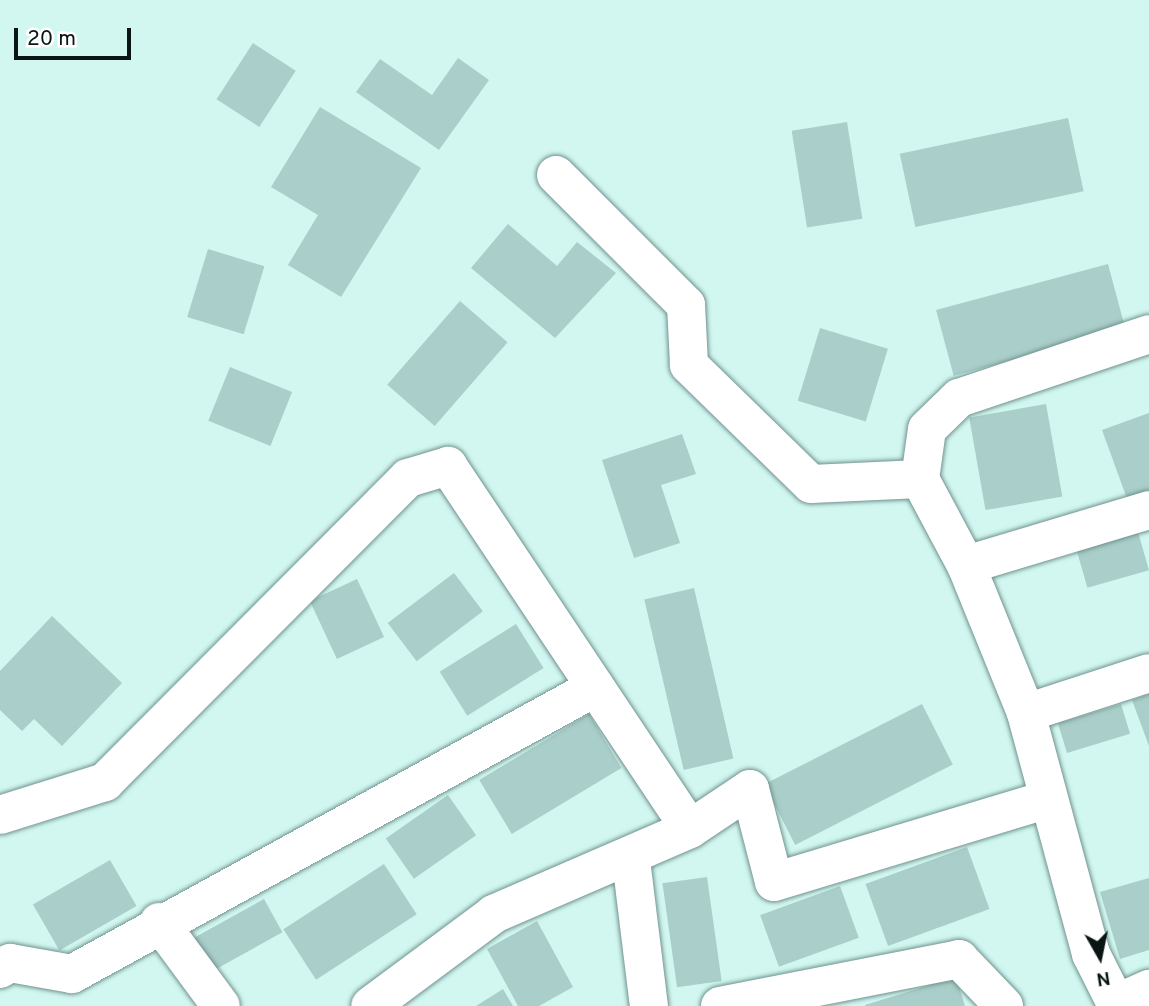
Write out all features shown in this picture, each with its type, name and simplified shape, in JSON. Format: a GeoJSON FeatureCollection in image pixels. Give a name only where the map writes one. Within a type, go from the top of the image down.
{"type":"FeatureCollection","features":[{"type":"Feature","properties":{"kind":"street"},"geometry":{"type":"LineString","coordinates":[[556,175],[687,305],[689,365],[811,484],[920,479]]}},
{"type":"Feature","properties":{"kind":"street"},"geometry":{"type":"LineString","coordinates":[[1128,1000],[1091,954],[1046,800],[1026,713],[966,565],[920,479],[927,429],[959,398],[1148,337]]}},
{"type":"Feature","properties":{"kind":"street"},"geometry":{"type":"LineString","coordinates":[[0,815],[104,782],[408,478],[448,466],[690,829]]}},
{"type":"Feature","properties":{"kind":"street"},"geometry":{"type":"LineString","coordinates":[[966,565],[1149,510]]}},
{"type":"Feature","properties":{"kind":"street"},"geometry":{"type":"LineString","coordinates":[[1026,713],[1149,673]]}},
{"type":"Feature","properties":{"kind":"street"},"geometry":{"type":"LineString","coordinates":[[0,969],[10,963],[72,974],[159,922],[596,687]]}},
{"type":"Feature","properties":{"kind":"street"},"geometry":{"type":"LineString","coordinates":[[370,1006],[494,914],[631,860],[690,829],[750,789],[774,882],[1046,800]]}},
{"type":"Feature","properties":{"kind":"street"},"geometry":{"type":"LineString","coordinates":[[631,860],[649,1006]]}},
{"type":"Feature","properties":{"kind":"street"},"geometry":{"type":"LineString","coordinates":[[159,922],[221,1006]]}},
{"type":"Feature","properties":{"kind":"street"},"geometry":{"type":"LineString","coordinates":[[720,1006],[959,959],[1004,1006]]}},
{"type":"Feature","properties":{"kind":"building"},"geometry":{"type":"Polygon","coordinates":[[[253,43],[296,71],[259,127],[217,99],[253,43]]]}},
{"type":"Feature","properties":{"kind":"building"},"geometry":{"type":"Polygon","coordinates":[[[458,58],[489,80],[439,150],[356,92],[380,59],[432,95],[458,58]]]}},
{"type":"Feature","properties":{"kind":"building"},"geometry":{"type":"Polygon","coordinates":[[[320,107],[421,168],[341,297],[288,265],[318,215],[271,187],[320,107]]]}},
{"type":"Feature","properties":{"kind":"building"},"geometry":{"type":"Polygon","coordinates":[[[1068,118],[1084,191],[915,227],[900,154],[1068,118]]]}},
{"type":"Feature","properties":{"kind":"building"},"geometry":{"type":"Polygon","coordinates":[[[847,122],[862,219],[807,228],[792,131],[847,122]]]}},
{"type":"Feature","properties":{"kind":"building"},"geometry":{"type":"Polygon","coordinates":[[[508,224],[557,266],[577,242],[616,273],[555,338],[471,268],[508,224]]]}},
{"type":"Feature","properties":{"kind":"building"},"geometry":{"type":"Polygon","coordinates":[[[208,249],[264,266],[244,334],[187,317],[208,249]]]}},
{"type":"Feature","properties":{"kind":"building"},"geometry":{"type":"Polygon","coordinates":[[[1108,264],[1126,330],[954,376],[936,310],[1108,264]]]}},
{"type":"Feature","properties":{"kind":"building"},"geometry":{"type":"Polygon","coordinates":[[[460,301],[508,342],[435,426],[387,385],[460,301]]]}},
{"type":"Feature","properties":{"kind":"building"},"geometry":{"type":"Polygon","coordinates":[[[820,328],[888,349],[866,421],[798,401],[820,328]]]}},
{"type":"Feature","properties":{"kind":"building"},"geometry":{"type":"Polygon","coordinates":[[[230,367],[292,392],[270,446],[208,421],[230,367]]]}},
{"type":"Feature","properties":{"kind":"building"},"geometry":{"type":"Polygon","coordinates":[[[1046,404],[1062,497],[986,510],[969,418],[1046,404]]]}},
{"type":"Feature","properties":{"kind":"building"},"geometry":{"type":"Polygon","coordinates":[[[1149,413],[1149,501],[1130,507],[1102,430],[1149,413]]]}},
{"type":"Feature","properties":{"kind":"building"},"geometry":{"type":"Polygon","coordinates":[[[682,434],[696,474],[661,485],[680,543],[634,558],[602,460],[682,434]]]}},
{"type":"Feature","properties":{"kind":"building"},"geometry":{"type":"Polygon","coordinates":[[[1136,525],[1149,570],[1087,588],[1074,543],[1136,525]]]}},
{"type":"Feature","properties":{"kind":"building"},"geometry":{"type":"Polygon","coordinates":[[[454,573],[483,611],[417,661],[388,623],[454,573]]]}},
{"type":"Feature","properties":{"kind":"building"},"geometry":{"type":"Polygon","coordinates":[[[357,579],[384,637],[337,659],[310,601],[357,579]]]}},
{"type":"Feature","properties":{"kind":"building"},"geometry":{"type":"Polygon","coordinates":[[[694,588],[733,759],[684,770],[644,599],[694,588]]]}},
{"type":"Feature","properties":{"kind":"building"},"geometry":{"type":"Polygon","coordinates":[[[52,616],[122,683],[62,746],[34,719],[22,731],[0,710],[0,671],[52,616]]]}},
{"type":"Feature","properties":{"kind":"building"},"geometry":{"type":"Polygon","coordinates":[[[516,624],[544,668],[467,716],[440,672],[516,624]]]}},
{"type":"Feature","properties":{"kind":"building"},"geometry":{"type":"Polygon","coordinates":[[[1149,694],[1149,746],[1132,700],[1149,694]]]}},
{"type":"Feature","properties":{"kind":"building"},"geometry":{"type":"Polygon","coordinates":[[[922,704],[953,765],[795,845],[764,784],[922,704]]]}},
{"type":"Feature","properties":{"kind":"building"},"geometry":{"type":"Polygon","coordinates":[[[1121,704],[1130,734],[1067,753],[1058,723],[1121,704]]]}},
{"type":"Feature","properties":{"kind":"building"},"geometry":{"type":"Polygon","coordinates":[[[589,714],[621,768],[512,834],[479,780],[589,714]]]}},
{"type":"Feature","properties":{"kind":"building"},"geometry":{"type":"Polygon","coordinates":[[[448,795],[476,835],[414,879],[386,839],[448,795]]]}},
{"type":"Feature","properties":{"kind":"building"},"geometry":{"type":"Polygon","coordinates":[[[967,847],[990,909],[888,946],[866,884],[967,847]]]}},
{"type":"Feature","properties":{"kind":"building"},"geometry":{"type":"Polygon","coordinates":[[[110,860],[136,906],[59,950],[33,904],[110,860]]]}},
{"type":"Feature","properties":{"kind":"building"},"geometry":{"type":"Polygon","coordinates":[[[384,864],[417,914],[316,980],[283,929],[384,864]]]}},
{"type":"Feature","properties":{"kind":"building"},"geometry":{"type":"Polygon","coordinates":[[[707,877],[722,981],[677,987],[662,883],[707,877]]]}},
{"type":"Feature","properties":{"kind":"building"},"geometry":{"type":"Polygon","coordinates":[[[1149,878],[1149,950],[1120,959],[1100,892],[1149,878]]]}},
{"type":"Feature","properties":{"kind":"building"},"geometry":{"type":"Polygon","coordinates":[[[840,886],[859,938],[779,967],[760,915],[840,886]]]}},
{"type":"Feature","properties":{"kind":"building"},"geometry":{"type":"Polygon","coordinates":[[[264,899],[282,932],[209,973],[191,940],[264,899]]]}},
{"type":"Feature","properties":{"kind":"building"},"geometry":{"type":"Polygon","coordinates":[[[537,921],[573,987],[539,1006],[518,1006],[487,949],[537,921]]]}},
{"type":"Feature","properties":{"kind":"building"},"geometry":{"type":"Polygon","coordinates":[[[956,977],[965,1006],[865,1006],[865,1005],[956,977]]]}},
{"type":"Feature","properties":{"kind":"building"},"geometry":{"type":"Polygon","coordinates":[[[503,989],[513,1006],[476,1006],[503,989]]]}}]}
